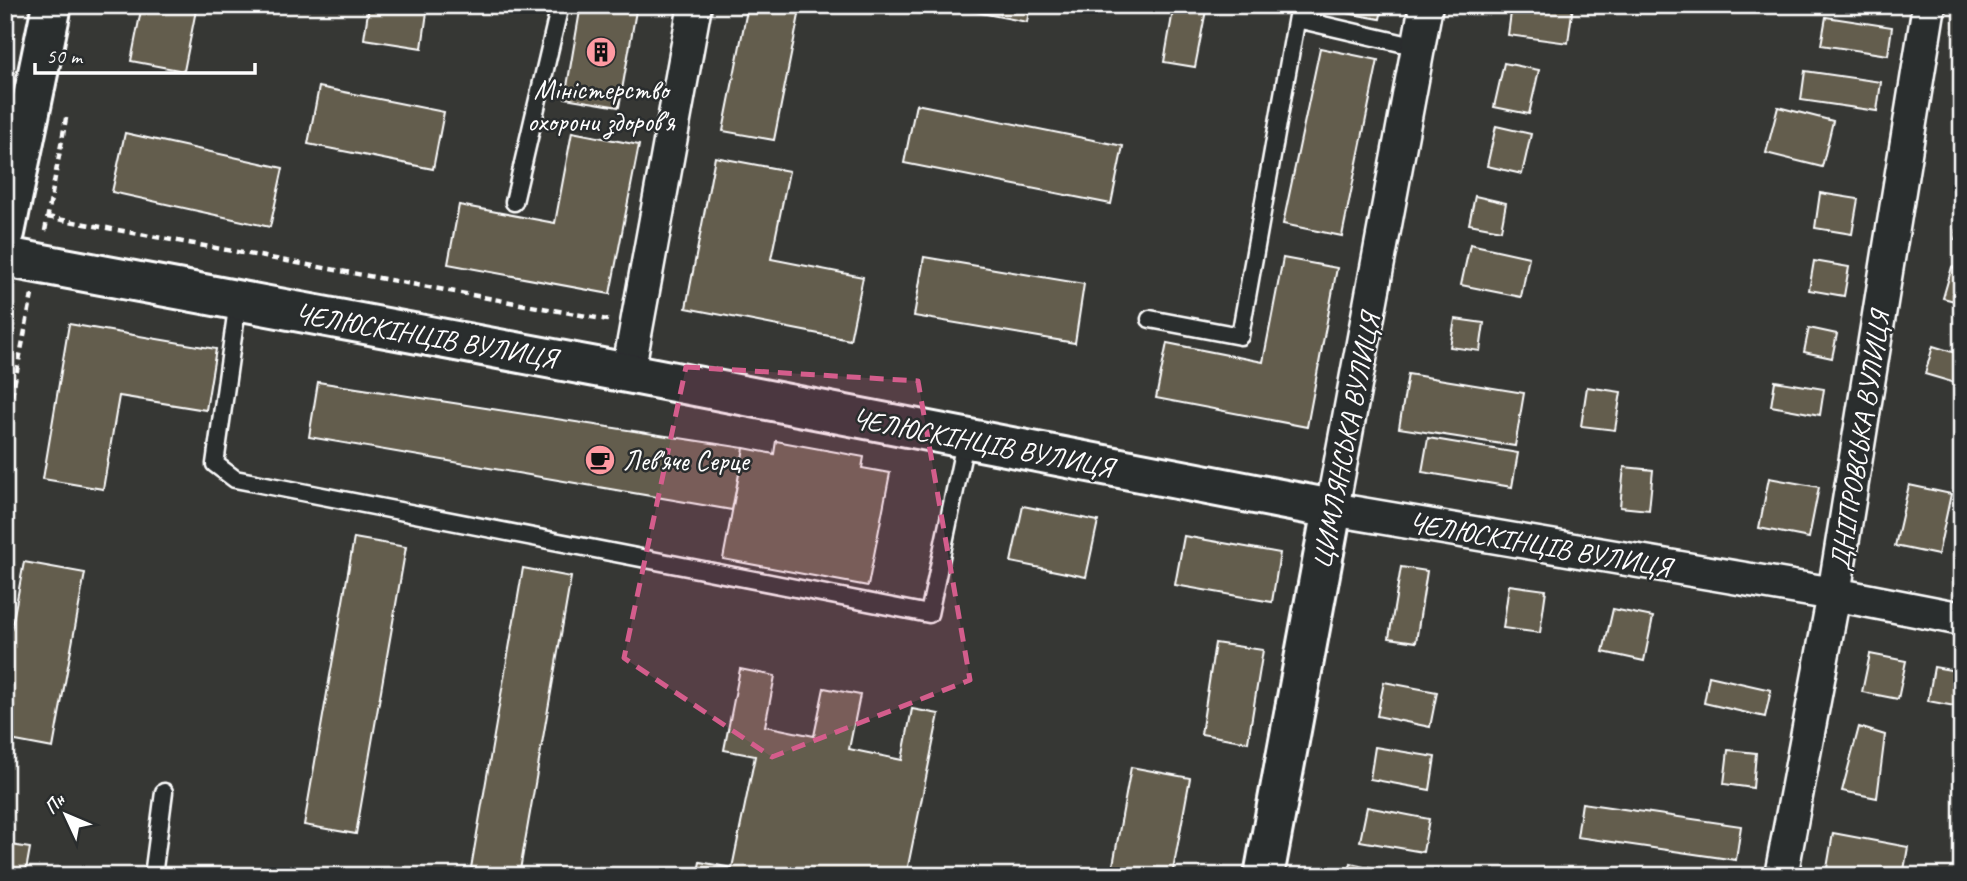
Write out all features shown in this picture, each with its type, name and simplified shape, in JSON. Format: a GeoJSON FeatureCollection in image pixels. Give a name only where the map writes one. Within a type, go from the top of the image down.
{"type":"FeatureCollection","features":[{"type":"Feature","properties":{"kind":"street"},"geometry":{"type":"LineString","coordinates":[[5,233],[52,5]]}},
{"type":"Feature","properties":{"kind":"street"},"geometry":{"type":"LineString","coordinates":[[628,373],[695,5]]}},
{"type":"Feature","properties":{"kind":"street","name":"ЦИМЛЯНСЬКА ВУЛИЦЯ"},"geometry":{"type":"LineString","coordinates":[[1264,876],[1426,5]]}},
{"type":"Feature","properties":{"kind":"street","name":"ДНІПРОВСЬКА ВУЛИЦЯ"},"geometry":{"type":"LineString","coordinates":[[1782,876],[1835,594],[1928,5]]}},
{"type":"Feature","properties":{"kind":"street","name":"ЧЕЛЮСКІНЦІВ ВУЛИЦЯ"},"geometry":{"type":"LineString","coordinates":[[22,260],[628,373],[1332,509],[1835,594],[1962,620]]}},
{"type":"Feature","properties":{"kind":"lane"},"geometry":{"type":"LineString","coordinates":[[514,202],[560,5]]}},
{"type":"Feature","properties":{"kind":"lane"},"geometry":{"type":"LineString","coordinates":[[1150,319],[1240,336],[1298,12],[1418,47]]}},
{"type":"Feature","properties":{"kind":"lane"},"geometry":{"type":"LineString","coordinates":[[239,301],[215,464],[235,479],[929,614],[966,438]]}},
{"type":"Feature","properties":{"kind":"lane"},"geometry":{"type":"LineString","coordinates":[[153,876],[164,792]]}},
{"type":"Feature","properties":{"kind":"path"},"geometry":{"type":"LineString","coordinates":[[5,30],[10,5]]}},
{"type":"Feature","properties":{"kind":"path"},"geometry":{"type":"LineString","coordinates":[[5,431],[22,260],[47,217],[68,111]]}},
{"type":"Feature","properties":{"kind":"path"},"geometry":{"type":"LineString","coordinates":[[47,217],[637,325]]}},
{"type":"Feature","properties":{"kind":"highlighted area"},"geometry":{"type":"Polygon","coordinates":[[[686,367],[918,381],[970,680],[772,757],[624,658],[686,367]]]}},
{"type":"Feature","properties":{"kind":"building"},"geometry":{"type":"Polygon","coordinates":[[[142,5],[197,5],[184,71],[131,61],[142,5]]]}},
{"type":"Feature","properties":{"kind":"building"},"geometry":{"type":"Polygon","coordinates":[[[369,5],[428,5],[422,48],[364,39],[369,5]]]}},
{"type":"Feature","properties":{"kind":"building","name":"Міністерство охорони здоров'я"},"geometry":{"type":"Polygon","coordinates":[[[581,5],[637,5],[619,107],[565,98],[581,5]]]}},
{"type":"Feature","properties":{"kind":"building"},"geometry":{"type":"Polygon","coordinates":[[[748,5],[801,5],[774,140],[723,131],[748,5]]]}},
{"type":"Feature","properties":{"kind":"building"},"geometry":{"type":"Polygon","coordinates":[[[940,5],[1030,5],[1027,22],[940,5]]]}},
{"type":"Feature","properties":{"kind":"building"},"geometry":{"type":"Polygon","coordinates":[[[1174,5],[1207,5],[1195,67],[1164,62],[1174,5]]]}},
{"type":"Feature","properties":{"kind":"building"},"geometry":{"type":"Polygon","coordinates":[[[1324,5],[1383,5],[1380,19],[1324,9],[1324,5]]]}},
{"type":"Feature","properties":{"kind":"building"},"geometry":{"type":"Polygon","coordinates":[[[1512,5],[1573,5],[1568,43],[1508,35],[1512,5]]]}},
{"type":"Feature","properties":{"kind":"building"},"geometry":{"type":"Polygon","coordinates":[[[1826,17],[1892,27],[1888,55],[1821,45],[1826,17]]]}},
{"type":"Feature","properties":{"kind":"building"},"geometry":{"type":"Polygon","coordinates":[[[1320,48],[1378,60],[1342,236],[1283,224],[1320,48]]]}},
{"type":"Feature","properties":{"kind":"building"},"geometry":{"type":"Polygon","coordinates":[[[1504,63],[1539,70],[1529,114],[1494,107],[1504,63]]]}},
{"type":"Feature","properties":{"kind":"building"},"geometry":{"type":"Polygon","coordinates":[[[1805,71],[1881,82],[1877,111],[1801,100],[1805,71]]]}},
{"type":"Feature","properties":{"kind":"building"},"geometry":{"type":"Polygon","coordinates":[[[319,87],[444,112],[433,169],[308,144],[319,87]]]}},
{"type":"Feature","properties":{"kind":"building"},"geometry":{"type":"Polygon","coordinates":[[[916,104],[1123,146],[1111,204],[904,163],[916,104]]]}},
{"type":"Feature","properties":{"kind":"building"},"geometry":{"type":"Polygon","coordinates":[[[1778,107],[1833,121],[1822,167],[1766,153],[1778,107]]]}},
{"type":"Feature","properties":{"kind":"building"},"geometry":{"type":"Polygon","coordinates":[[[1496,126],[1531,134],[1522,174],[1487,166],[1496,126]]]}},
{"type":"Feature","properties":{"kind":"building"},"geometry":{"type":"Polygon","coordinates":[[[572,132],[639,145],[610,294],[448,264],[459,205],[555,223],[572,132]]]}},
{"type":"Feature","properties":{"kind":"building"},"geometry":{"type":"Polygon","coordinates":[[[125,133],[283,168],[270,227],[112,192],[125,133]]]}},
{"type":"Feature","properties":{"kind":"building"},"geometry":{"type":"Polygon","coordinates":[[[715,157],[789,171],[771,259],[863,277],[850,340],[686,308],[715,157]]]}},
{"type":"Feature","properties":{"kind":"building"},"geometry":{"type":"Polygon","coordinates":[[[1820,193],[1858,199],[1852,234],[1815,228],[1820,193]]]}},
{"type":"Feature","properties":{"kind":"building"},"geometry":{"type":"Polygon","coordinates":[[[1475,196],[1506,203],[1501,230],[1469,224],[1475,196]]]}},
{"type":"Feature","properties":{"kind":"building"},"geometry":{"type":"Polygon","coordinates":[[[1962,206],[1962,241],[1955,240],[1962,206]]]}},
{"type":"Feature","properties":{"kind":"building"},"geometry":{"type":"Polygon","coordinates":[[[1470,244],[1529,257],[1521,297],[1461,285],[1470,244]]]}},
{"type":"Feature","properties":{"kind":"building"},"geometry":{"type":"Polygon","coordinates":[[[924,257],[1084,284],[1075,343],[914,316],[924,257]]]}},
{"type":"Feature","properties":{"kind":"building"},"geometry":{"type":"Polygon","coordinates":[[[1283,258],[1337,268],[1307,427],[1156,398],[1167,343],[1263,362],[1283,258]]]}},
{"type":"Feature","properties":{"kind":"building"},"geometry":{"type":"Polygon","coordinates":[[[1814,261],[1849,267],[1844,296],[1809,290],[1814,261]]]}},
{"type":"Feature","properties":{"kind":"building"},"geometry":{"type":"Polygon","coordinates":[[[1952,267],[1962,270],[1962,303],[1943,298],[1952,267]]]}},
{"type":"Feature","properties":{"kind":"building"},"geometry":{"type":"Polygon","coordinates":[[[1455,319],[1484,323],[1480,351],[1450,347],[1455,319]]]}},
{"type":"Feature","properties":{"kind":"building"},"geometry":{"type":"Polygon","coordinates":[[[69,324],[216,349],[206,410],[119,396],[103,489],[43,479],[69,324]]]}},
{"type":"Feature","properties":{"kind":"building"},"geometry":{"type":"Polygon","coordinates":[[[1809,328],[1837,334],[1832,358],[1804,352],[1809,328]]]}},
{"type":"Feature","properties":{"kind":"building"},"geometry":{"type":"Polygon","coordinates":[[[1933,346],[1962,355],[1962,385],[1925,374],[1933,346]]]}},
{"type":"Feature","properties":{"kind":"building"},"geometry":{"type":"Polygon","coordinates":[[[1408,374],[1524,393],[1515,446],[1399,428],[1408,374]]]}},
{"type":"Feature","properties":{"kind":"building"},"geometry":{"type":"Polygon","coordinates":[[[1775,381],[1824,389],[1820,415],[1771,406],[1775,381]]]}},
{"type":"Feature","properties":{"kind":"building"},"geometry":{"type":"Polygon","coordinates":[[[318,382],[744,448],[732,510],[309,437],[318,382]]]}},
{"type":"Feature","properties":{"kind":"building"},"geometry":{"type":"Polygon","coordinates":[[[1587,387],[1621,392],[1615,430],[1581,426],[1587,387]]]}},
{"type":"Feature","properties":{"kind":"building"},"geometry":{"type":"Polygon","coordinates":[[[1428,438],[1518,453],[1512,487],[1422,472],[1428,438]]]}},
{"type":"Feature","properties":{"kind":"building"},"geometry":{"type":"Polygon","coordinates":[[[776,441],[864,457],[862,468],[890,473],[868,586],[723,559],[744,448],[774,454],[776,441]]]}},
{"type":"Feature","properties":{"kind":"building"},"geometry":{"type":"Polygon","coordinates":[[[1624,467],[1653,470],[1649,510],[1620,507],[1624,467]]]}},
{"type":"Feature","properties":{"kind":"building"},"geometry":{"type":"Polygon","coordinates":[[[1769,478],[1819,487],[1809,538],[1759,528],[1769,478]]]}},
{"type":"Feature","properties":{"kind":"building"},"geometry":{"type":"Polygon","coordinates":[[[1909,485],[1951,494],[1938,555],[1895,546],[1909,485]]]}},
{"type":"Feature","properties":{"kind":"building"},"geometry":{"type":"Polygon","coordinates":[[[1023,506],[1098,521],[1086,577],[1011,562],[1023,506]]]}},
{"type":"Feature","properties":{"kind":"building"},"geometry":{"type":"Polygon","coordinates":[[[1184,536],[1280,553],[1272,602],[1175,585],[1184,536]]]}},
{"type":"Feature","properties":{"kind":"building"},"geometry":{"type":"Polygon","coordinates":[[[354,538],[406,547],[356,834],[304,825],[354,538]]]}},
{"type":"Feature","properties":{"kind":"building"},"geometry":{"type":"Polygon","coordinates":[[[24,562],[85,573],[53,748],[5,739],[5,663],[24,562]]]}},
{"type":"Feature","properties":{"kind":"building"},"geometry":{"type":"Polygon","coordinates":[[[1401,567],[1427,571],[1416,642],[1389,638],[1401,567]]]}},
{"type":"Feature","properties":{"kind":"building"},"geometry":{"type":"Polygon","coordinates":[[[523,568],[571,577],[519,876],[515,876],[471,868],[523,568]]]}},
{"type":"Feature","properties":{"kind":"building"},"geometry":{"type":"Polygon","coordinates":[[[1509,585],[1546,590],[1540,633],[1503,628],[1509,585]]]}},
{"type":"Feature","properties":{"kind":"building"},"geometry":{"type":"Polygon","coordinates":[[[1613,609],[1653,617],[1644,661],[1603,652],[1613,609]]]}},
{"type":"Feature","properties":{"kind":"building"},"geometry":{"type":"Polygon","coordinates":[[[1215,643],[1263,650],[1248,742],[1201,734],[1215,643]]]}},
{"type":"Feature","properties":{"kind":"building"},"geometry":{"type":"Polygon","coordinates":[[[1870,654],[1906,661],[1898,699],[1862,692],[1870,654]]]}},
{"type":"Feature","properties":{"kind":"building"},"geometry":{"type":"Polygon","coordinates":[[[1934,667],[1962,672],[1960,707],[1928,701],[1934,667]]]}},
{"type":"Feature","properties":{"kind":"building"},"geometry":{"type":"Polygon","coordinates":[[[740,669],[775,676],[765,726],[814,736],[824,688],[860,695],[849,749],[902,760],[912,709],[939,714],[906,876],[697,876],[700,862],[732,868],[755,756],[724,750],[740,669]]]}},
{"type":"Feature","properties":{"kind":"building"},"geometry":{"type":"Polygon","coordinates":[[[1709,676],[1771,690],[1765,717],[1704,703],[1709,676]]]}},
{"type":"Feature","properties":{"kind":"building"},"geometry":{"type":"Polygon","coordinates":[[[1384,682],[1437,692],[1430,727],[1377,716],[1384,682]]]}},
{"type":"Feature","properties":{"kind":"building"},"geometry":{"type":"Polygon","coordinates":[[[1859,727],[1885,735],[1877,798],[1842,791],[1859,727]]]}},
{"type":"Feature","properties":{"kind":"building"},"geometry":{"type":"Polygon","coordinates":[[[1375,747],[1435,757],[1430,790],[1370,779],[1375,747]]]}},
{"type":"Feature","properties":{"kind":"building"},"geometry":{"type":"Polygon","coordinates":[[[1728,750],[1756,753],[1753,788],[1724,784],[1728,750]]]}},
{"type":"Feature","properties":{"kind":"building"},"geometry":{"type":"Polygon","coordinates":[[[1131,767],[1190,778],[1172,876],[1111,876],[1131,767]]]}},
{"type":"Feature","properties":{"kind":"building"},"geometry":{"type":"Polygon","coordinates":[[[1582,803],[1741,826],[1736,860],[1577,837],[1582,803]]]}},
{"type":"Feature","properties":{"kind":"building"},"geometry":{"type":"Polygon","coordinates":[[[1367,807],[1429,819],[1423,852],[1360,841],[1367,807]]]}},
{"type":"Feature","properties":{"kind":"building"},"geometry":{"type":"Polygon","coordinates":[[[1833,833],[1908,847],[1903,876],[1826,874],[1833,833]]]}},
{"type":"Feature","properties":{"kind":"building"},"geometry":{"type":"Polygon","coordinates":[[[5,844],[30,848],[25,876],[5,876],[5,844]]]}},
{"type":"Feature","properties":{"kind":"building"},"geometry":{"type":"Polygon","coordinates":[[[1351,863],[1405,875],[1405,876],[1348,876],[1351,863]]]}},
{"type":"Feature","properties":{"kind":"place","name":"Міністерство охорони здоров'я"},"geometry":{"type":"Point","coordinates":[601,52]}},
{"type":"Feature","properties":{"kind":"place","name":"Лев'яче Серце"},"geometry":{"type":"Point","coordinates":[600,460]}}]}
